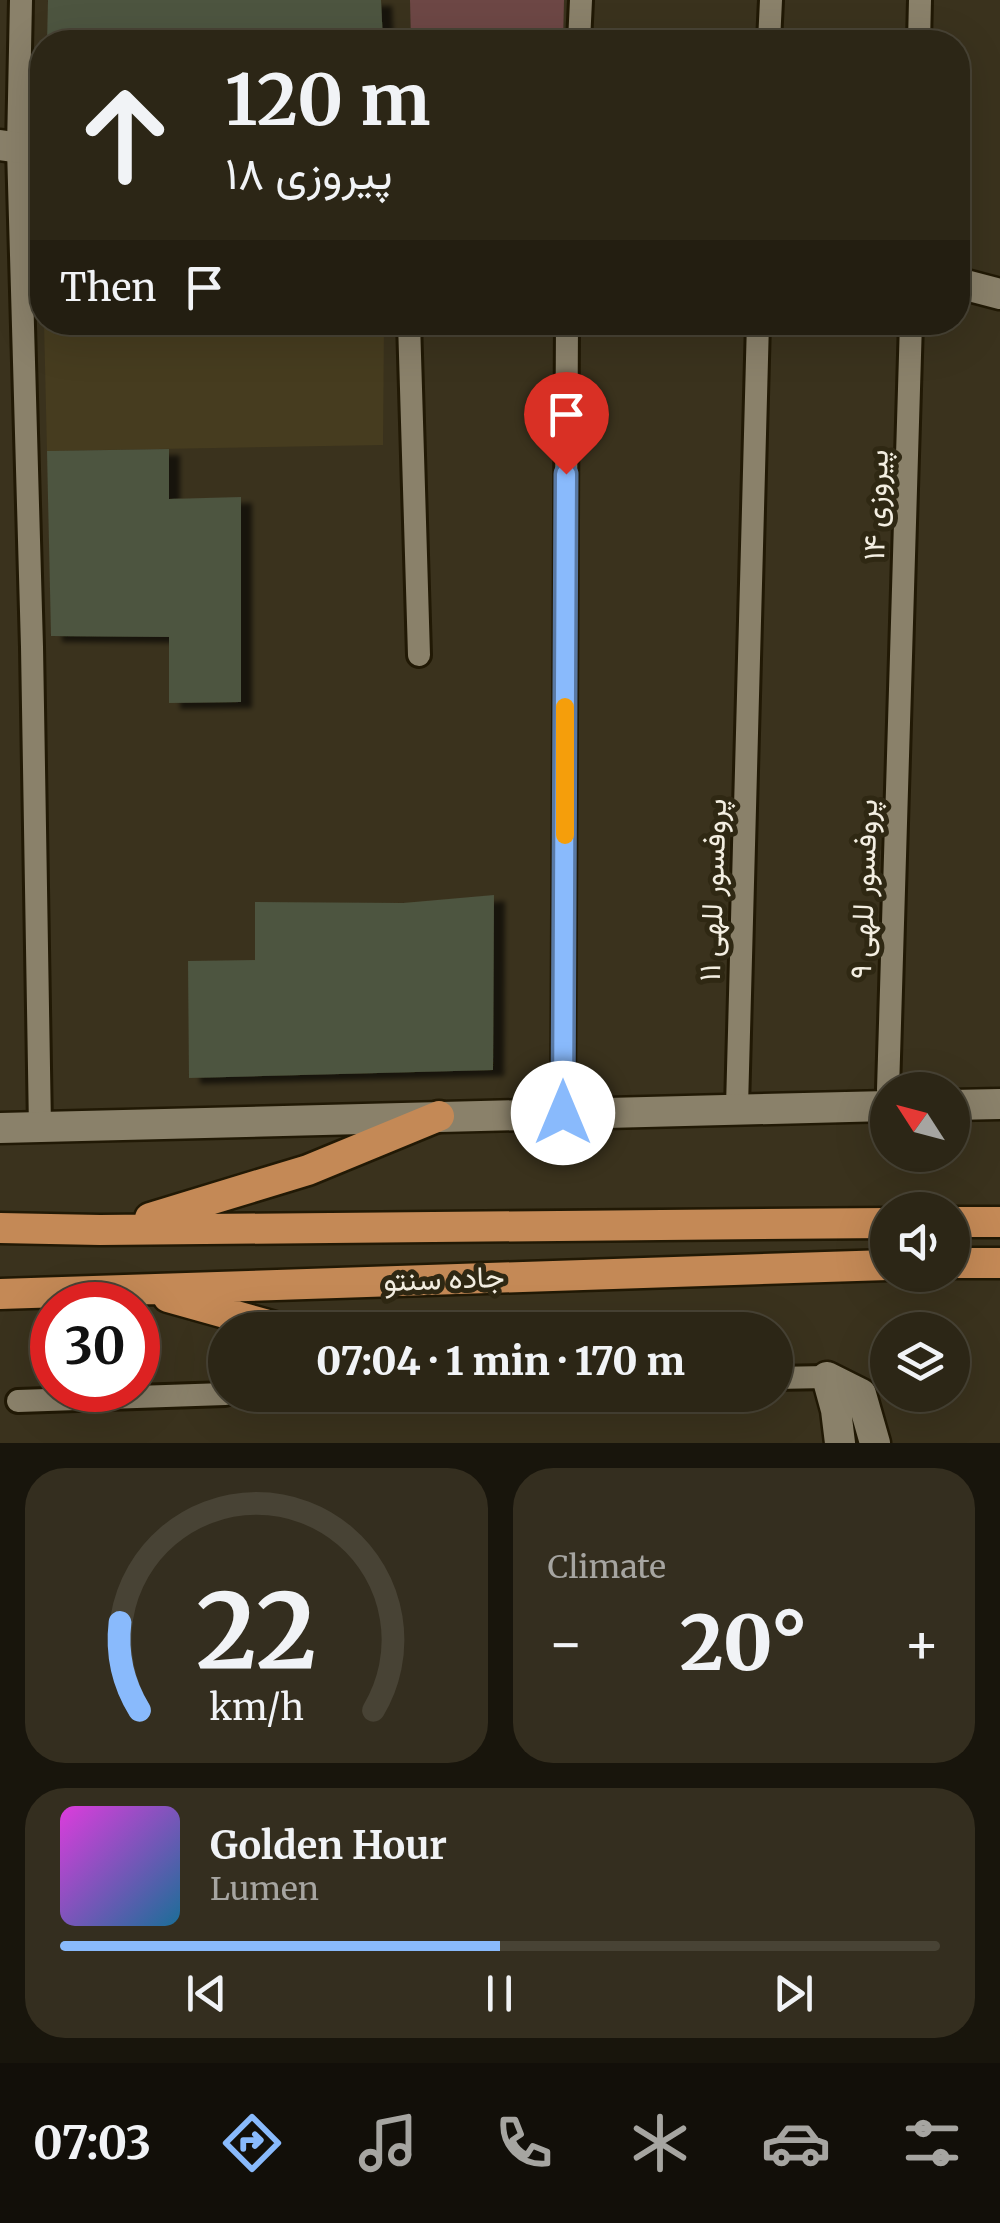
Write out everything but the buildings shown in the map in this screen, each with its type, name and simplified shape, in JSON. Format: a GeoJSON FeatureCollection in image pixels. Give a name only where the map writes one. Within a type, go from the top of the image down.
{"type":"FeatureCollection","features":[{"type":"Feature","properties":{"kind":"main road"},"geometry":{"type":"LineString","coordinates":[[100,1230],[218,1200],[290,1176],[439,1116]]}},
{"type":"Feature","properties":{"kind":"main road"},"geometry":{"type":"LineString","coordinates":[[970,1222],[1000,1222]]}},
{"type":"Feature","properties":{"kind":"main road","name":"جاده سنتو"},"geometry":{"type":"LineString","coordinates":[[0,1228],[870,1223]]}},
{"type":"Feature","properties":{"kind":"main road"},"geometry":{"type":"LineString","coordinates":[[970,1263],[1000,1262]]}},
{"type":"Feature","properties":{"kind":"main road","name":"جاده سنتو"},"geometry":{"type":"LineString","coordinates":[[160,1287],[870,1265]]}},
{"type":"Feature","properties":{"kind":"main road","name":"جاده سنتو"},"geometry":{"type":"LineString","coordinates":[[0,1294],[30,1293]]}},
{"type":"Feature","properties":{"kind":"main road"},"geometry":{"type":"LineString","coordinates":[[160,1295],[222,1312]]}},
{"type":"Feature","properties":{"kind":"street"},"geometry":{"type":"LineString","coordinates":[[21,0],[20,148],[40,1128]]}},
{"type":"Feature","properties":{"kind":"street"},"geometry":{"type":"LineString","coordinates":[[579,30],[581,0]]}},
{"type":"Feature","properties":{"kind":"street"},"geometry":{"type":"LineString","coordinates":[[770,30],[771,0]]}},
{"type":"Feature","properties":{"kind":"street"},"geometry":{"type":"LineString","coordinates":[[919,30],[920,0]]}},
{"type":"Feature","properties":{"kind":"street"},"geometry":{"type":"LineString","coordinates":[[970,286],[1000,294]]}},
{"type":"Feature","properties":{"kind":"street"},"geometry":{"type":"LineString","coordinates":[[409,335],[418,655]]}},
{"type":"Feature","properties":{"kind":"street"},"geometry":{"type":"LineString","coordinates":[[563,1113],[567,335]]}},
{"type":"Feature","properties":{"kind":"street","name":"پروفسور للهی ۱۱"},"geometry":{"type":"LineString","coordinates":[[737,1107],[758,335]]}},
{"type":"Feature","properties":{"kind":"street","name":"پیروزی ۱۴"},"geometry":{"type":"LineString","coordinates":[[900,689],[912,335]]}},
{"type":"Feature","properties":{"kind":"street","name":"پروفسور للهی ۹"},"geometry":{"type":"LineString","coordinates":[[889,1072],[900,689]]}},
{"type":"Feature","properties":{"kind":"street"},"geometry":{"type":"LineString","coordinates":[[970,1105],[1000,1104]]}},
{"type":"Feature","properties":{"kind":"street"},"geometry":{"type":"LineString","coordinates":[[0,1128],[870,1106]]}},
{"type":"Feature","properties":{"kind":"street"},"geometry":{"type":"LineString","coordinates":[[793,1378],[827,1377],[861,1394],[874,1443]]}},
{"type":"Feature","properties":{"kind":"street"},"geometry":{"type":"LineString","coordinates":[[827,1377],[840,1443]]}},
{"type":"Feature","properties":{"kind":"street"},"geometry":{"type":"LineString","coordinates":[[18,1401],[208,1395]]}},
{"type":"Feature","properties":{"kind":"shaded area"},"geometry":{"type":"Polygon","coordinates":[[[410,0],[564,0],[563,30],[411,30],[410,0]]]}},
{"type":"Feature","properties":{"kind":"shaded area"},"geometry":{"type":"Polygon","coordinates":[[[44,335],[384,335],[383,445],[47,451],[44,335]]]}},
{"type":"Feature","properties":{"kind":"slow traffic"},"geometry":{"type":"LineString","coordinates":[[565,707],[565,835]]}},
{"type":"Feature","properties":{"kind":"route"},"geometry":{"type":"LineString","coordinates":[[563,1113],[566,474]]}}]}
